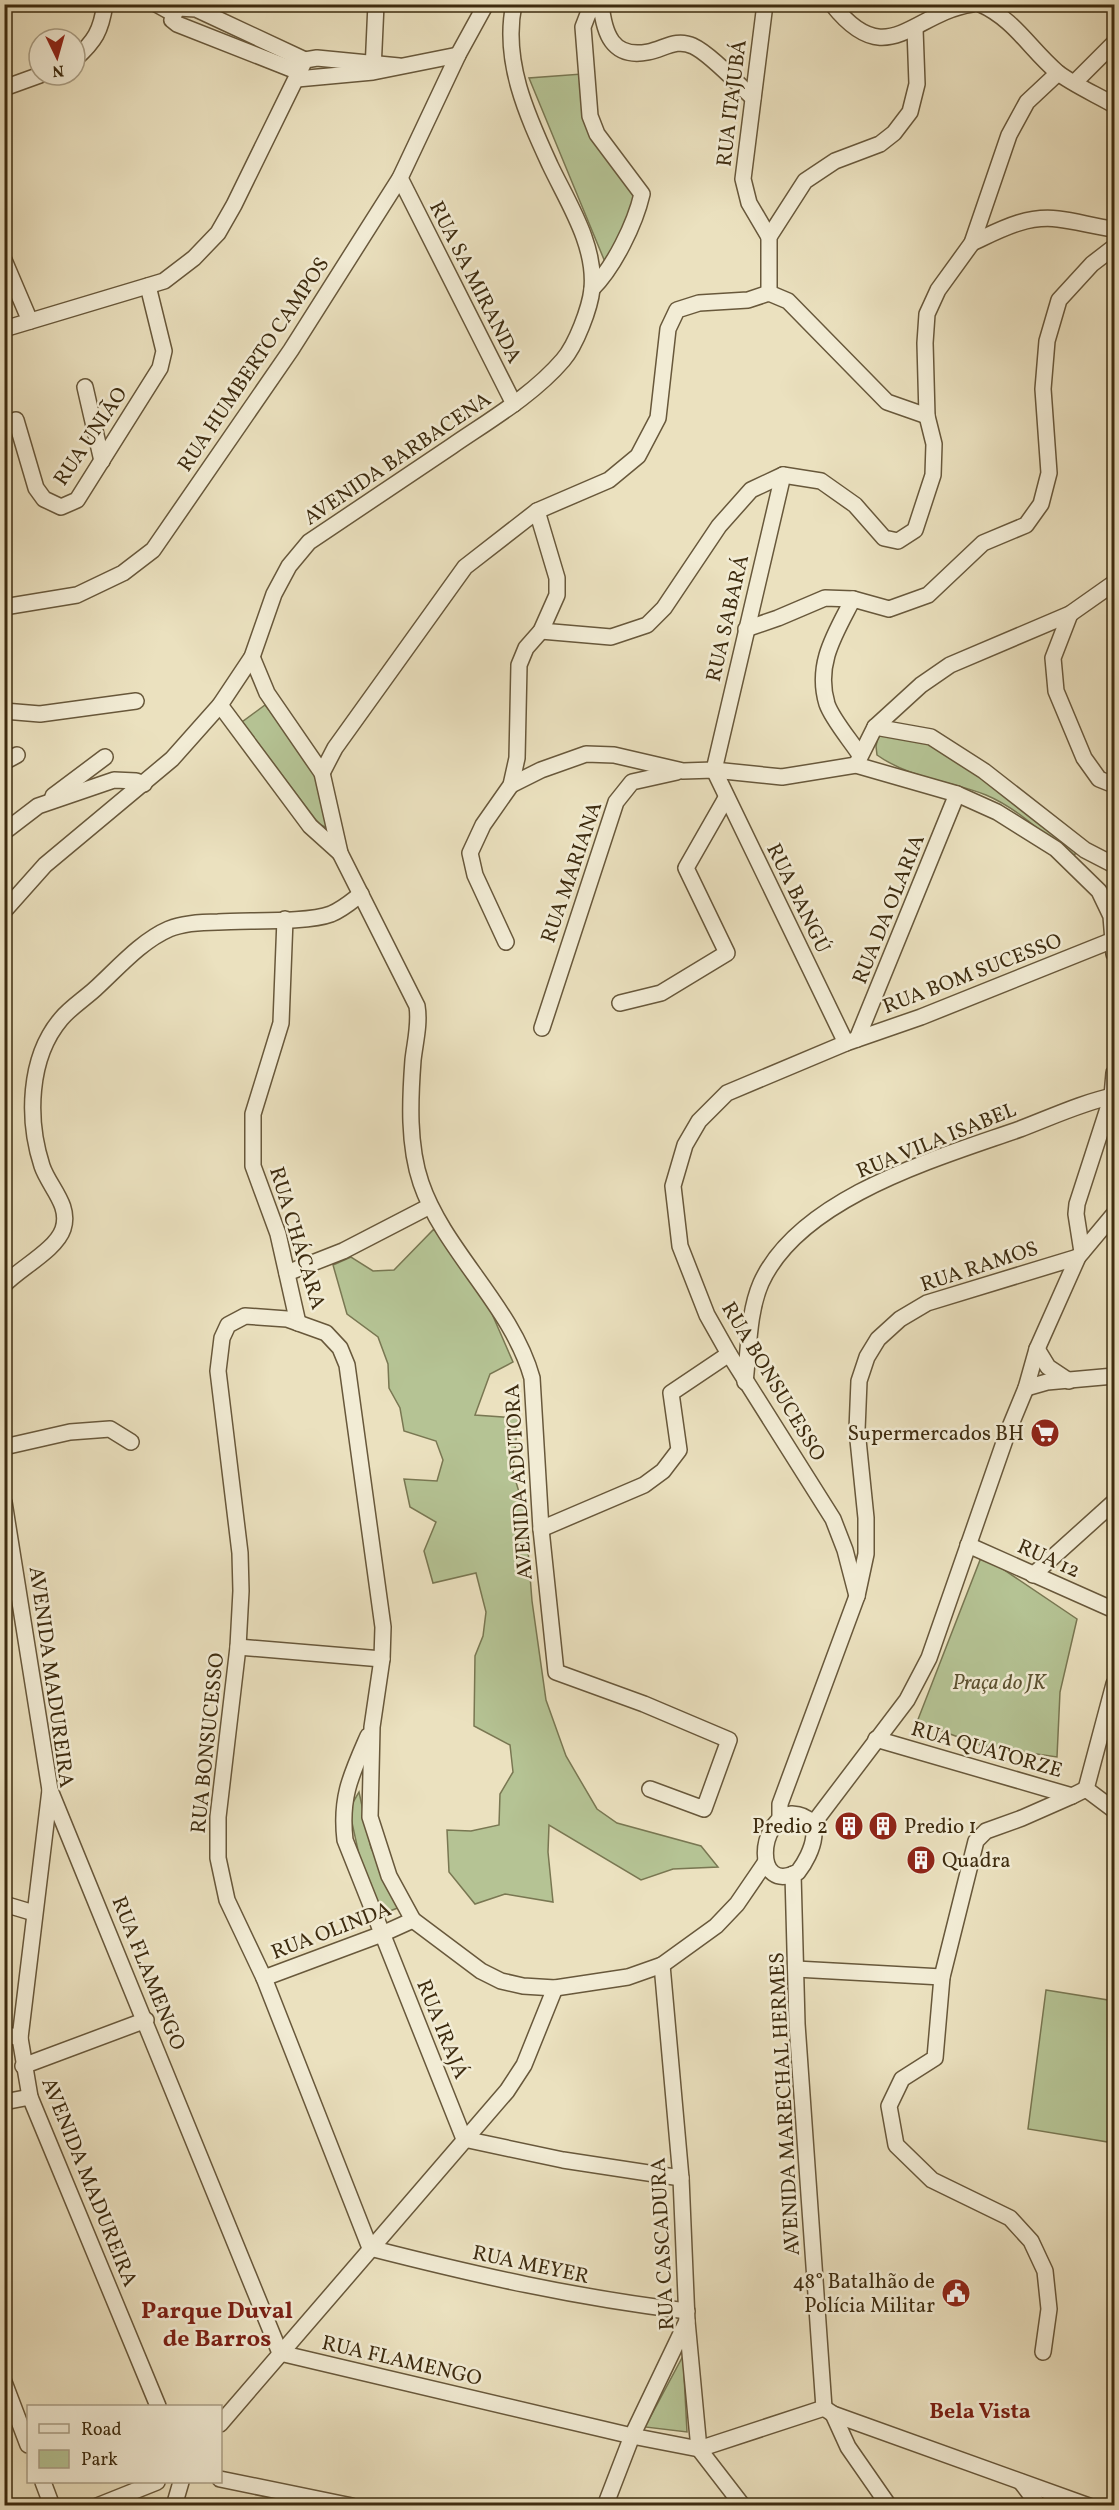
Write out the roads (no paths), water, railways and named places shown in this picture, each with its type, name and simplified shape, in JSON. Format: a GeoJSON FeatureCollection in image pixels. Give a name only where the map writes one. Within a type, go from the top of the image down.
{"type":"FeatureCollection","features":[{"type":"Feature","properties":{"kind":"street"},"geometry":{"type":"LineString","coordinates":[[87,48],[92,44],[102,24],[105,4]]}},
{"type":"Feature","properties":{"kind":"street"},"geometry":{"type":"LineString","coordinates":[[156,4],[174,14]]}},
{"type":"Feature","properties":{"kind":"street"},"geometry":{"type":"LineString","coordinates":[[373,67],[376,4]]}},
{"type":"Feature","properties":{"kind":"street","name":"RUA HUMBERTO CAMPOS"},"geometry":{"type":"LineString","coordinates":[[4,607],[77,595],[123,573],[153,550],[291,350],[400,178],[458,55],[486,4]]}},
{"type":"Feature","properties":{"kind":"street","name":"AVENIDA BARBACENA"},"geometry":{"type":"LineString","coordinates":[[4,911],[45,865],[172,759],[220,705],[252,657],[274,594],[289,566],[309,542],[514,404],[564,359],[586,314],[592,289],[591,261],[582,233],[530,121],[518,88],[512,46],[514,4]]}},
{"type":"Feature","properties":{"kind":"street"},"geometry":{"type":"LineString","coordinates":[[592,289],[605,276],[639,207],[642,194],[597,134],[590,116],[583,27],[588,14],[599,4]]}},
{"type":"Feature","properties":{"kind":"street"},"geometry":{"type":"LineString","coordinates":[[599,4],[604,28],[610,42],[628,52],[648,52],[674,43],[693,46],[753,98]]}},
{"type":"Feature","properties":{"kind":"street","name":"RUA ITAJUBÁ"},"geometry":{"type":"LineString","coordinates":[[765,4],[743,179],[749,203],[769,237]]}},
{"type":"Feature","properties":{"kind":"street"},"geometry":{"type":"LineString","coordinates":[[832,4],[858,31],[875,37],[890,37],[915,29],[928,20],[960,6],[972,4]]}},
{"type":"Feature","properties":{"kind":"street"},"geometry":{"type":"LineString","coordinates":[[928,20],[940,4]]}},
{"type":"Feature","properties":{"kind":"street"},"geometry":{"type":"LineString","coordinates":[[980,4],[1008,20],[1058,73],[1114,105]]}},
{"type":"Feature","properties":{"kind":"street"},"geometry":{"type":"LineString","coordinates":[[300,70],[196,9],[178,8],[174,14],[172,20],[177,24],[300,70],[399,66],[458,55]]}},
{"type":"Feature","properties":{"kind":"street"},"geometry":{"type":"LineString","coordinates":[[768,293],[769,237],[805,181],[836,161],[880,144],[894,133],[910,112],[917,84],[915,29]]}},
{"type":"Feature","properties":{"kind":"street"},"geometry":{"type":"LineString","coordinates":[[1075,82],[1114,43]]}},
{"type":"Feature","properties":{"kind":"street"},"geometry":{"type":"LineString","coordinates":[[4,328],[148,286],[164,280],[194,258],[218,233],[234,206],[300,70]]}},
{"type":"Feature","properties":{"kind":"street"},"geometry":{"type":"LineString","coordinates":[[541,631],[611,637],[647,625],[664,608],[719,526],[751,490],[783,475],[821,481],[855,506],[884,538],[898,541],[915,530],[933,475],[934,444],[927,416],[925,344],[927,314],[938,290],[972,243],[1009,135],[1027,102],[1058,73]]}},
{"type":"Feature","properties":{"kind":"street"},"geometry":{"type":"LineString","coordinates":[[4,88],[27,80]]}},
{"type":"Feature","properties":{"kind":"street","name":"RUA SA MIRANDA"},"geometry":{"type":"LineString","coordinates":[[400,178],[514,404]]}},
{"type":"Feature","properties":{"kind":"street"},"geometry":{"type":"LineString","coordinates":[[972,243],[1006,226],[1034,219],[1057,218],[1114,229]]}},
{"type":"Feature","properties":{"kind":"street"},"geometry":{"type":"LineString","coordinates":[[746,629],[825,598],[853,599],[889,609],[928,595],[983,543],[1026,525],[1041,504],[1049,473],[1043,389],[1047,341],[1059,300],[1092,264],[1114,247]]}},
{"type":"Feature","properties":{"kind":"street"},"geometry":{"type":"LineString","coordinates":[[4,260],[30,321]]}},
{"type":"Feature","properties":{"kind":"street","name":"RUA UNIÃO"},"geometry":{"type":"LineString","coordinates":[[16,420],[36,488],[44,500],[61,507],[77,501],[160,368],[164,351],[148,286]]}},
{"type":"Feature","properties":{"kind":"street"},"geometry":{"type":"LineString","coordinates":[[252,657],[267,693],[322,773],[335,748],[465,567],[537,511],[609,480],[638,456],[658,418],[668,329],[676,310],[699,303],[748,300],[768,293],[788,301],[887,402],[927,416]]}},
{"type":"Feature","properties":{"kind":"street"},"geometry":{"type":"LineString","coordinates":[[85,387],[102,461]]}},
{"type":"Feature","properties":{"kind":"street","name":"RUA SABARÁ"},"geometry":{"type":"LineString","coordinates":[[714,770],[783,475]]}},
{"type":"Feature","properties":{"kind":"street"},"geometry":{"type":"LineString","coordinates":[[506,942],[475,875],[470,853],[483,825],[511,784],[517,758],[519,665],[526,648],[541,631],[557,595],[557,578],[537,511]]}},
{"type":"Feature","properties":{"kind":"street"},"geometry":{"type":"LineString","coordinates":[[858,760],[875,727],[921,685],[950,665],[1070,614],[1114,583]]}},
{"type":"Feature","properties":{"kind":"street"},"geometry":{"type":"LineString","coordinates":[[853,599],[827,651],[824,678],[827,706],[858,760]]}},
{"type":"Feature","properties":{"kind":"street"},"geometry":{"type":"LineString","coordinates":[[1070,614],[1053,658],[1056,691],[1084,758],[1099,779],[1114,785]]}},
{"type":"Feature","properties":{"kind":"street"},"geometry":{"type":"LineString","coordinates":[[4,711],[40,714],[135,701]]}},
{"type":"Feature","properties":{"kind":"street"},"geometry":{"type":"LineString","coordinates":[[220,705],[310,826],[340,853]]}},
{"type":"Feature","properties":{"kind":"street"},"geometry":{"type":"LineString","coordinates":[[875,727],[931,737],[984,771],[1085,850],[1114,865]]}},
{"type":"Feature","properties":{"kind":"street"},"geometry":{"type":"LineString","coordinates":[[511,784],[541,770],[586,754],[614,755],[682,771],[714,770],[782,777],[858,760],[957,794],[997,812],[1056,849],[1099,891],[1111,916],[1114,947]]}},
{"type":"Feature","properties":{"kind":"street"},"geometry":{"type":"LineString","coordinates":[[4,832],[105,757]]}},
{"type":"Feature","properties":{"kind":"street","name":"RUA BANGÚ"},"geometry":{"type":"LineString","coordinates":[[714,770],[726,798],[852,1041]]}},
{"type":"Feature","properties":{"kind":"street","name":"RUA MARIANA"},"geometry":{"type":"LineString","coordinates":[[542,1028],[616,802],[632,782],[682,771]]}},
{"type":"Feature","properties":{"kind":"street","name":"AVENIDA ADUTORA"},"geometry":{"type":"LineString","coordinates":[[322,773],[340,853],[417,1006],[419,1016],[413,1061],[411,1132],[420,1180],[430,1206],[501,1313],[528,1363],[532,1378],[541,1529],[556,1672],[644,1704],[729,1740],[704,1809],[650,1789]]}},
{"type":"Feature","properties":{"kind":"street"},"geometry":{"type":"LineString","coordinates":[[38,806],[114,780],[136,781],[144,784]]}},
{"type":"Feature","properties":{"kind":"street","name":"RUA DA OLARIA"},"geometry":{"type":"LineString","coordinates":[[852,1041],[957,794]]}},
{"type":"Feature","properties":{"kind":"street"},"geometry":{"type":"LineString","coordinates":[[620,1003],[661,993],[727,953],[686,868],[726,798]]}},
{"type":"Feature","properties":{"kind":"street"},"geometry":{"type":"LineString","coordinates":[[4,1285],[51,1246],[63,1231],[65,1216],[61,1203],[42,1168],[36,1143],[33,1105],[33,1078],[41,1049],[61,1019],[147,942],[169,929],[195,922],[315,918],[343,908],[362,894]]}},
{"type":"Feature","properties":{"kind":"street","name":"RUA CHÁCARA"},"geometry":{"type":"LineString","coordinates":[[285,919],[281,1023],[253,1114],[253,1166],[278,1234],[298,1323],[326,1333],[340,1348],[347,1365],[383,1627],[382,1659],[372,1727]]}},
{"type":"Feature","properties":{"kind":"street","name":"RUA BOM SUCESSO"},"geometry":{"type":"LineString","coordinates":[[852,1041],[1114,947]]}},
{"type":"Feature","properties":{"kind":"street","name":"RUA BONSUCESSO"},"geometry":{"type":"LineString","coordinates":[[852,1041],[727,1093],[699,1121],[685,1145],[673,1186],[680,1246],[707,1315],[745,1382],[833,1519],[845,1550],[857,1596]]}},
{"type":"Feature","properties":{"kind":"street"},"geometry":{"type":"LineString","coordinates":[[1080,1255],[1077,1204],[1113,1096],[1114,1072]]}},
{"type":"Feature","properties":{"kind":"street","name":"RUA VILA ISABEL"},"geometry":{"type":"LineString","coordinates":[[745,1382],[753,1310],[762,1282],[793,1239],[826,1213],[863,1190],[903,1171],[1113,1096]]}},
{"type":"Feature","properties":{"kind":"street"},"geometry":{"type":"LineString","coordinates":[[287,1272],[343,1251],[430,1206]]}},
{"type":"Feature","properties":{"kind":"street"},"geometry":{"type":"LineString","coordinates":[[813,1824],[907,1700],[929,1658],[1007,1434],[1026,1388],[1037,1350],[1080,1255],[1114,1214]]}},
{"type":"Feature","properties":{"kind":"street","name":"RUA RAMOS"},"geometry":{"type":"LineString","coordinates":[[857,1596],[866,1554],[866,1518],[857,1430],[859,1382],[867,1357],[878,1339],[900,1319],[927,1303],[1080,1255]]}},
{"type":"Feature","properties":{"kind":"street","name":"RUA BONSUCESSO"},"geometry":{"type":"LineString","coordinates":[[298,1323],[287,1319],[245,1316],[228,1325],[220,1347],[218,1371],[240,1553],[241,1591],[238,1647],[218,1817],[218,1858],[227,1900],[264,1978],[370,2248]]}},
{"type":"Feature","properties":{"kind":"street"},"geometry":{"type":"LineString","coordinates":[[1037,1350],[1048,1367],[1069,1381]]}},
{"type":"Feature","properties":{"kind":"street"},"geometry":{"type":"LineString","coordinates":[[541,1529],[644,1485],[663,1471],[679,1450],[671,1393],[729,1354]]}},
{"type":"Feature","properties":{"kind":"street"},"geometry":{"type":"LineString","coordinates":[[1026,1388],[1047,1382],[1114,1376]]}},
{"type":"Feature","properties":{"kind":"street"},"geometry":{"type":"LineString","coordinates":[[4,1447],[70,1432],[110,1429],[131,1442]]}},
{"type":"Feature","properties":{"kind":"street","name":"AVENIDA MADUREIRA"},"geometry":{"type":"LineString","coordinates":[[4,1502],[12,1596],[50,1790],[34,1913],[12,2036],[23,2066],[30,2097],[158,2405]]}},
{"type":"Feature","properties":{"kind":"street"},"geometry":{"type":"LineString","coordinates":[[1033,1575],[1114,1503]]}},
{"type":"Feature","properties":{"kind":"street","name":"RUA 12"},"geometry":{"type":"LineString","coordinates":[[968,1545],[1114,1610]]}},
{"type":"Feature","properties":{"kind":"street"},"geometry":{"type":"LineString","coordinates":[[780,1817],[780,1803],[857,1596]]}},
{"type":"Feature","properties":{"kind":"street"},"geometry":{"type":"LineString","coordinates":[[238,1647],[382,1659]]}},
{"type":"Feature","properties":{"kind":"street"},"geometry":{"type":"LineString","coordinates":[[1043,2352],[1049,2309],[1045,2271],[1031,2241],[1010,2218],[932,2180],[896,2145],[889,2106],[902,2079],[935,2058],[942,1977],[976,1841],[986,1831],[1079,1793],[1113,1703],[1114,1684]]}},
{"type":"Feature","properties":{"kind":"street"},"geometry":{"type":"LineString","coordinates":[[372,1727],[370,1817],[389,1876],[413,1920],[459,1957],[491,1976],[523,1986],[555,1988],[628,1977],[662,1965],[716,1926],[737,1904],[765,1863]]}},
{"type":"Feature","properties":{"kind":"street","name":"RUA IRAJÁ"},"geometry":{"type":"LineString","coordinates":[[372,1727],[347,1786],[342,1816],[345,1840],[464,2139]]}},
{"type":"Feature","properties":{"kind":"street","name":"RUA QUATORZE"},"geometry":{"type":"LineString","coordinates":[[876,1739],[1079,1793],[1114,1810]]}},
{"type":"Feature","properties":{"kind":"street","name":"RUA FLAMENGO"},"geometry":{"type":"LineString","coordinates":[[50,1790],[146,2020],[280,2353],[632,2436],[699,2449],[828,2411]]}},
{"type":"Feature","properties":{"kind":"street"},"geometry":{"type":"LineString","coordinates":[[798,1814],[806,1817],[813,1824],[814,1836],[802,1866],[793,1874],[773,1873],[768,1870],[765,1863],[766,1847],[775,1822],[780,1817],[798,1814]]}},
{"type":"Feature","properties":{"kind":"street","name":"AVENIDA MARECHAL HERMES"},"geometry":{"type":"LineString","coordinates":[[793,1874],[797,2024],[828,2411]]}},
{"type":"Feature","properties":{"kind":"street"},"geometry":{"type":"LineString","coordinates":[[4,1904],[34,1913]]}},
{"type":"Feature","properties":{"kind":"street","name":"RUA OLINDA"},"geometry":{"type":"LineString","coordinates":[[264,1978],[382,1934],[413,1920]]}},
{"type":"Feature","properties":{"kind":"street","name":"RUA CASCADURA"},"geometry":{"type":"LineString","coordinates":[[662,1965],[681,2178],[687,2316],[699,2449]]}},
{"type":"Feature","properties":{"kind":"street"},"geometry":{"type":"LineString","coordinates":[[796,1969],[942,1977]]}},
{"type":"Feature","properties":{"kind":"street"},"geometry":{"type":"LineString","coordinates":[[222,2422],[507,2091],[524,2065],[555,1988]]}},
{"type":"Feature","properties":{"kind":"street"},"geometry":{"type":"LineString","coordinates":[[23,2066],[146,2020]]}},
{"type":"Feature","properties":{"kind":"street"},"geometry":{"type":"LineString","coordinates":[[4,2102],[30,2097]]}},
{"type":"Feature","properties":{"kind":"street"},"geometry":{"type":"LineString","coordinates":[[464,2139],[563,2160],[681,2178]]}},
{"type":"Feature","properties":{"kind":"street","name":"RUA MEYER"},"geometry":{"type":"LineString","coordinates":[[370,2248],[497,2280],[687,2316]]}},
{"type":"Feature","properties":{"kind":"street"},"geometry":{"type":"LineString","coordinates":[[604,2505],[632,2436],[687,2316]]}},
{"type":"Feature","properties":{"kind":"street"},"geometry":{"type":"LineString","coordinates":[[4,2382],[27,2442]]}},
{"type":"Feature","properties":{"kind":"street"},"geometry":{"type":"LineString","coordinates":[[828,2411],[1089,2505]]}},
{"type":"Feature","properties":{"kind":"street"},"geometry":{"type":"LineString","coordinates":[[828,2411],[848,2447],[889,2505]]}},
{"type":"Feature","properties":{"kind":"street"},"geometry":{"type":"LineString","coordinates":[[699,2449],[743,2505]]}},
{"type":"Feature","properties":{"kind":"street"},"geometry":{"type":"LineString","coordinates":[[222,2479],[352,2505]]}},
{"type":"Feature","properties":{"kind":"street"},"geometry":{"type":"LineString","coordinates":[[1022,2482],[1039,2505]]}},
{"type":"Feature","properties":{"kind":"street"},"geometry":{"type":"LineString","coordinates":[[44,2483],[52,2505]]}},
{"type":"Feature","properties":{"kind":"street"},"geometry":{"type":"LineString","coordinates":[[97,2505],[152,2483]]}},
{"type":"Feature","properties":{"kind":"street"},"geometry":{"type":"LineString","coordinates":[[174,2505],[180,2483]]}},
{"type":"Feature","properties":{"kind":"place","name":"Supermercados BH"},"geometry":{"type":"Point","coordinates":[1045,1433]}},
{"type":"Feature","properties":{"kind":"place","name":"Predio 2"},"geometry":{"type":"Point","coordinates":[849,1826]}},
{"type":"Feature","properties":{"kind":"place","name":"Predio 1"},"geometry":{"type":"Point","coordinates":[883,1826]}},
{"type":"Feature","properties":{"kind":"place","name":"Quadra"},"geometry":{"type":"Point","coordinates":[921,1860]}},
{"type":"Feature","properties":{"kind":"place","name":"48° Batalhão de Polícia Militar"},"geometry":{"type":"Point","coordinates":[956,2293]}},
{"type":"Feature","properties":{"kind":"district","name":"Parque Duval de Barros"},"geometry":{"type":"Point","coordinates":[217,2324]}},
{"type":"Feature","properties":{"kind":"district","name":"Bela Vista"},"geometry":{"type":"Point","coordinates":[980,2410]}},
{"type":"Feature","properties":{"kind":"park label","name":"Praça do JK"},"geometry":{"type":"Point","coordinates":[999,1682]}}]}
